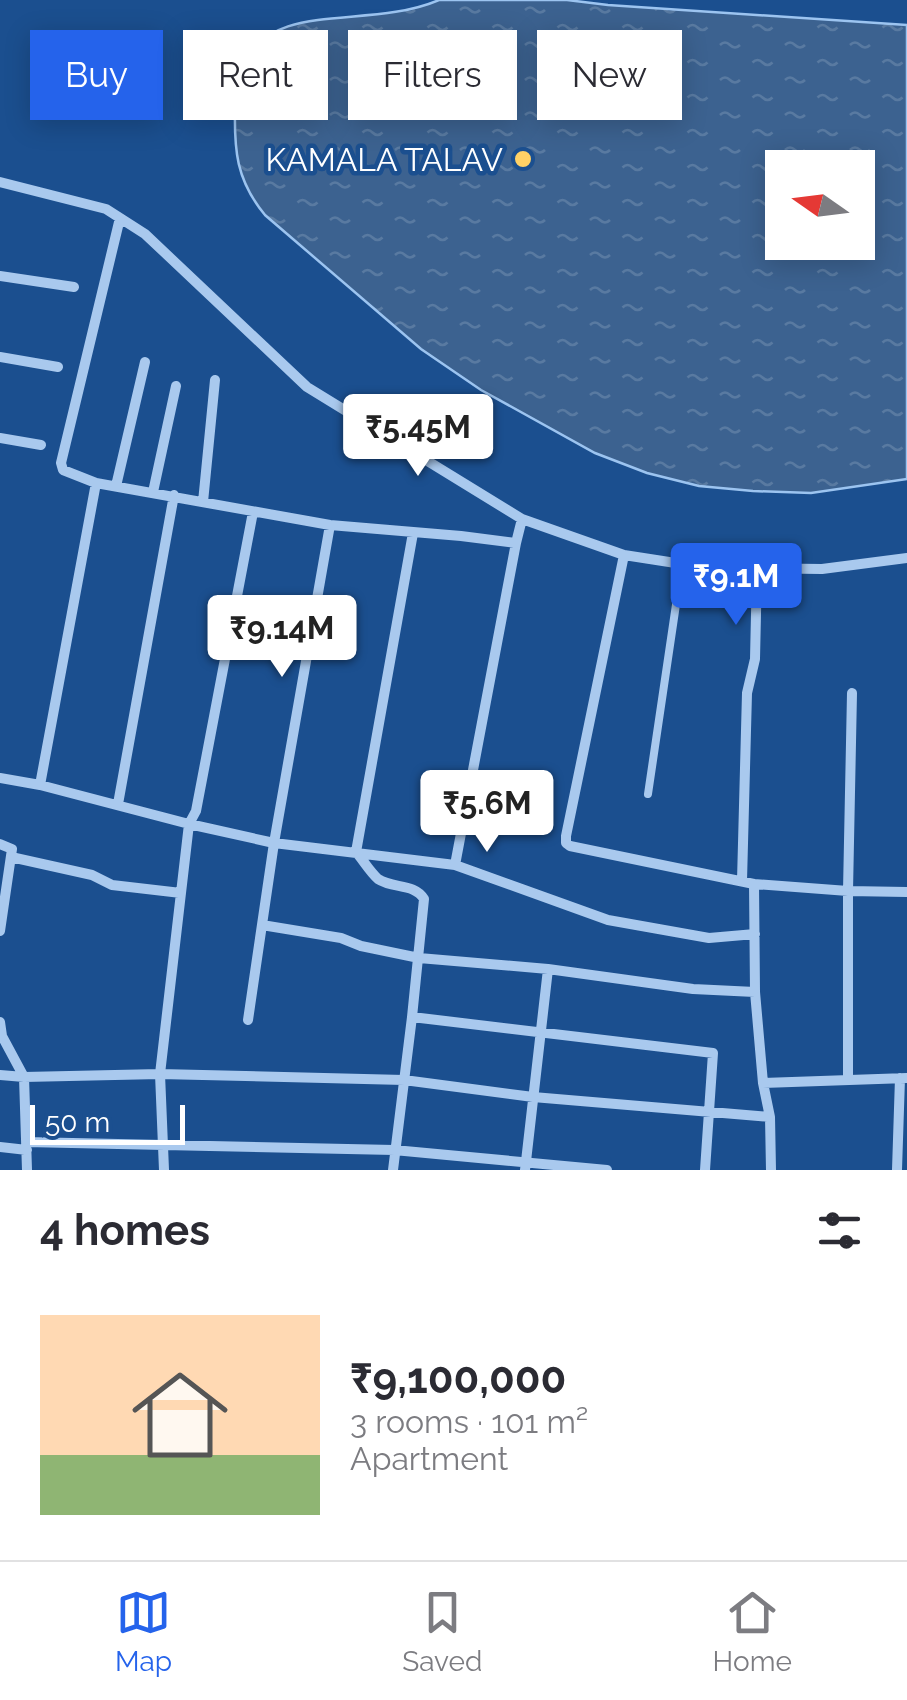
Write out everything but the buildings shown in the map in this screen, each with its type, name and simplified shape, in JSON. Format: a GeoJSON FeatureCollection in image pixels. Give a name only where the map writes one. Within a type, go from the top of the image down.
{"type":"FeatureCollection","features":[{"type":"Feature","properties":{"kind":"street"},"geometry":{"type":"LineString","coordinates":[[0,182],[106,209],[120,218],[144,234],[306,387],[522,519],[624,555],[682,564],[822,568],[907,558]]}},
{"type":"Feature","properties":{"kind":"street"},"geometry":{"type":"LineString","coordinates":[[120,218],[60,463],[63,470],[96,482],[330,525],[516,543]]}},
{"type":"Feature","properties":{"kind":"street"},"geometry":{"type":"LineString","coordinates":[[0,276],[74,288]]}},
{"type":"Feature","properties":{"kind":"street"},"geometry":{"type":"LineString","coordinates":[[0,357],[58,367]]}},
{"type":"Feature","properties":{"kind":"street"},"geometry":{"type":"LineString","coordinates":[[116,486],[146,362]]}},
{"type":"Feature","properties":{"kind":"street"},"geometry":{"type":"LineString","coordinates":[[204,502],[215,380]]}},
{"type":"Feature","properties":{"kind":"street"},"geometry":{"type":"LineString","coordinates":[[153,492],[176,386]]}},
{"type":"Feature","properties":{"kind":"street"},"geometry":{"type":"LineString","coordinates":[[0,438],[41,445]]}},
{"type":"Feature","properties":{"kind":"street"},"geometry":{"type":"LineString","coordinates":[[40,786],[96,482]]}},
{"type":"Feature","properties":{"kind":"street"},"geometry":{"type":"LineString","coordinates":[[118,804],[174,496]]}},
{"type":"Feature","properties":{"kind":"street"},"geometry":{"type":"LineString","coordinates":[[164,1170],[160,1074],[190,824],[196,811],[253,512]]}},
{"type":"Feature","properties":{"kind":"street"},"geometry":{"type":"LineString","coordinates":[[456,865],[522,519]]}},
{"type":"Feature","properties":{"kind":"street"},"geometry":{"type":"LineString","coordinates":[[248,1020],[274,843],[330,525]]}},
{"type":"Feature","properties":{"kind":"street"},"geometry":{"type":"LineString","coordinates":[[393,1170],[424,899],[417,890],[376,877],[356,852],[413,533]]}},
{"type":"Feature","properties":{"kind":"street"},"geometry":{"type":"LineString","coordinates":[[624,555],[566,843],[748,882],[907,892]]}},
{"type":"Feature","properties":{"kind":"street"},"geometry":{"type":"LineString","coordinates":[[757,568],[755,659],[747,693],[748,882],[754,934],[754,992],[770,1118],[771,1170]]}},
{"type":"Feature","properties":{"kind":"street"},"geometry":{"type":"LineString","coordinates":[[848,1079],[852,692]]}},
{"type":"Feature","properties":{"kind":"street"},"geometry":{"type":"LineString","coordinates":[[0,778],[274,843],[456,865],[608,920],[709,938],[754,934]]}},
{"type":"Feature","properties":{"kind":"street"},"geometry":{"type":"LineString","coordinates":[[0,844],[12,849],[0,931]]}},
{"type":"Feature","properties":{"kind":"street"},"geometry":{"type":"LineString","coordinates":[[11,857],[92,875],[112,886],[181,894]]}},
{"type":"Feature","properties":{"kind":"street"},"geometry":{"type":"LineString","coordinates":[[262,925],[341,938],[419,958],[548,969],[693,989],[754,992]]}},
{"type":"Feature","properties":{"kind":"street"},"geometry":{"type":"LineString","coordinates":[[525,1166],[548,969]]}},
{"type":"Feature","properties":{"kind":"street"},"geometry":{"type":"LineString","coordinates":[[412,1017],[713,1053],[706,1170]]}},
{"type":"Feature","properties":{"kind":"street"},"geometry":{"type":"LineString","coordinates":[[0,1022],[2,1036],[24,1078],[26,1170]]}},
{"type":"Feature","properties":{"kind":"street"},"geometry":{"type":"LineString","coordinates":[[0,1075],[404,1080],[533,1097],[770,1118]]}},
{"type":"Feature","properties":{"kind":"street"},"geometry":{"type":"LineString","coordinates":[[764,1083],[904,1078],[897,1170]]}},
{"type":"Feature","properties":{"kind":"street"},"geometry":{"type":"LineString","coordinates":[[0,1147],[163,1144],[394,1150],[525,1166],[607,1170]]}},
{"type":"Feature","properties":{"kind":"lane"},"geometry":{"type":"LineString","coordinates":[[648,794],[682,564]]}},
{"type":"Feature","properties":{"kind":"water"},"geometry":{"type":"Polygon","coordinates":[[[439,0],[567,0],[907,25],[907,479],[811,493],[753,491],[699,486],[647,473],[595,453],[481,390],[421,349],[265,215],[242,177],[235,120],[328,120],[328,30],[279,30],[327,19],[383,14],[439,0]]]}},
{"type":"Feature","properties":{"kind":"place","name":"KAMALA TALAV"},"geometry":{"type":"Point","coordinates":[523,159]}}]}
